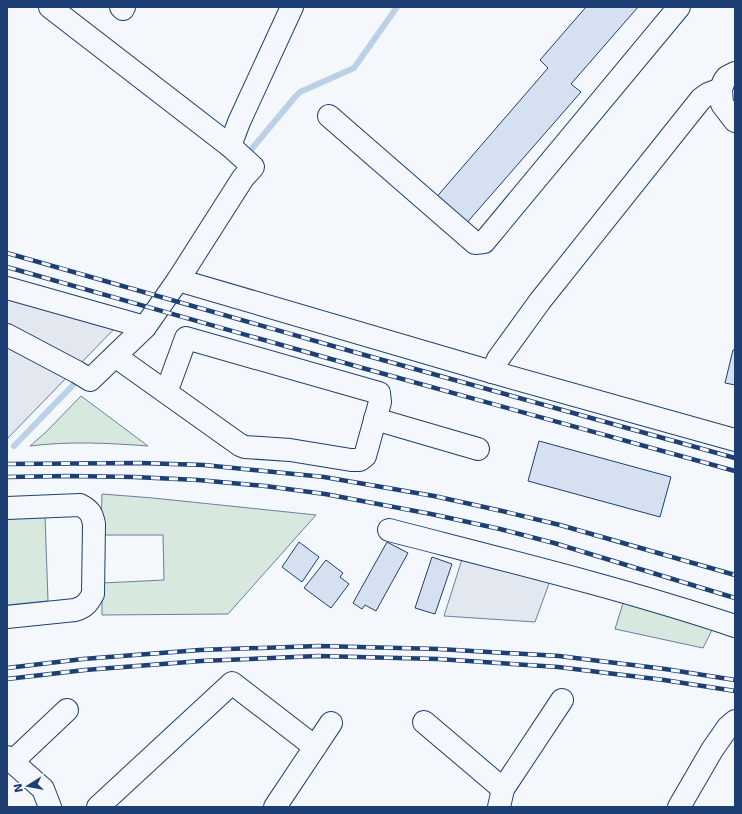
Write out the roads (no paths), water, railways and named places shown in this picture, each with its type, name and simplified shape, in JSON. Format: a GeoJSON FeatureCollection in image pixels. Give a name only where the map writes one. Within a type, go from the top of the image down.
{"type":"FeatureCollection","features":[{"type":"Feature","properties":{"kind":"street"},"geometry":{"type":"LineString","coordinates":[[7,335],[78,372],[90,380],[145,327],[178,280],[243,178],[253,167],[230,146],[50,7]]}},
{"type":"Feature","properties":{"kind":"street"},"geometry":{"type":"LineString","coordinates":[[121,7],[123,9],[124,7]]}},
{"type":"Feature","properties":{"kind":"street"},"geometry":{"type":"LineString","coordinates":[[230,146],[239,122],[292,7]]}},
{"type":"Feature","properties":{"kind":"street"},"geometry":{"type":"LineString","coordinates":[[329,116],[475,243],[484,242],[679,7]]}},
{"type":"Feature","properties":{"kind":"street"},"geometry":{"type":"LineString","coordinates":[[735,73],[727,77],[721,90],[722,104],[735,121]]}},
{"type":"Feature","properties":{"kind":"street"},"geometry":{"type":"LineString","coordinates":[[492,372],[498,360],[540,301],[701,99],[708,94],[721,90]]}},
{"type":"Feature","properties":{"kind":"street"},"geometry":{"type":"LineString","coordinates":[[178,280],[492,372],[735,440]]}},
{"type":"Feature","properties":{"kind":"street"},"geometry":{"type":"LineString","coordinates":[[7,288],[145,327]]}},
{"type":"Feature","properties":{"kind":"street"},"geometry":{"type":"LineString","coordinates":[[114,356],[240,445],[245,447],[290,450],[351,460],[360,460],[365,456],[380,402],[379,393],[186,338],[170,382],[164,391]]}},
{"type":"Feature","properties":{"kind":"street"},"geometry":{"type":"LineString","coordinates":[[375,419],[478,449]]}},
{"type":"Feature","properties":{"kind":"street"},"geometry":{"type":"LineString","coordinates":[[7,508],[80,505],[86,508],[92,515],[94,524],[93,594],[90,601],[83,608],[75,610],[7,617]]}},
{"type":"Feature","properties":{"kind":"street"},"geometry":{"type":"LineString","coordinates":[[389,530],[560,575],[685,610],[735,626]]}},
{"type":"Feature","properties":{"kind":"street"},"geometry":{"type":"LineString","coordinates":[[98,807],[232,682],[315,747]]}},
{"type":"Feature","properties":{"kind":"street"},"geometry":{"type":"LineString","coordinates":[[424,722],[501,798],[562,700]]}},
{"type":"Feature","properties":{"kind":"street"},"geometry":{"type":"LineString","coordinates":[[50,807],[43,789],[10,760],[67,710]]}},
{"type":"Feature","properties":{"kind":"street"},"geometry":{"type":"LineString","coordinates":[[679,807],[712,750],[728,727],[735,721]]}},
{"type":"Feature","properties":{"kind":"street"},"geometry":{"type":"LineString","coordinates":[[275,807],[331,723]]}},
{"type":"Feature","properties":{"kind":"waterway"},"geometry":{"type":"LineString","coordinates":[[250,151],[300,92],[354,68],[397,7]]}},
{"type":"Feature","properties":{"kind":"waterway"},"geometry":{"type":"LineString","coordinates":[[14,446],[77,381]]}},
{"type":"Feature","properties":{"kind":"railway"},"geometry":{"type":"LineString","coordinates":[[7,253],[361,354],[735,458]]}},
{"type":"Feature","properties":{"kind":"railway"},"geometry":{"type":"LineString","coordinates":[[7,267],[359,367],[735,471]]}},
{"type":"Feature","properties":{"kind":"railway"},"geometry":{"type":"LineString","coordinates":[[7,464],[140,463],[204,465],[324,477],[434,496],[502,511],[560,525],[735,575]]}},
{"type":"Feature","properties":{"kind":"railway"},"geometry":{"type":"LineString","coordinates":[[7,477],[134,477],[198,480],[265,486],[325,494],[500,529],[554,543],[735,598]]}},
{"type":"Feature","properties":{"kind":"railway"},"geometry":{"type":"LineString","coordinates":[[7,668],[83,659],[200,650],[319,646],[438,649],[559,656],[665,669],[735,680]]}},
{"type":"Feature","properties":{"kind":"railway"},"geometry":{"type":"LineString","coordinates":[[7,679],[85,670],[201,661],[318,656],[438,659],[558,667],[664,680],[735,691]]}}]}
